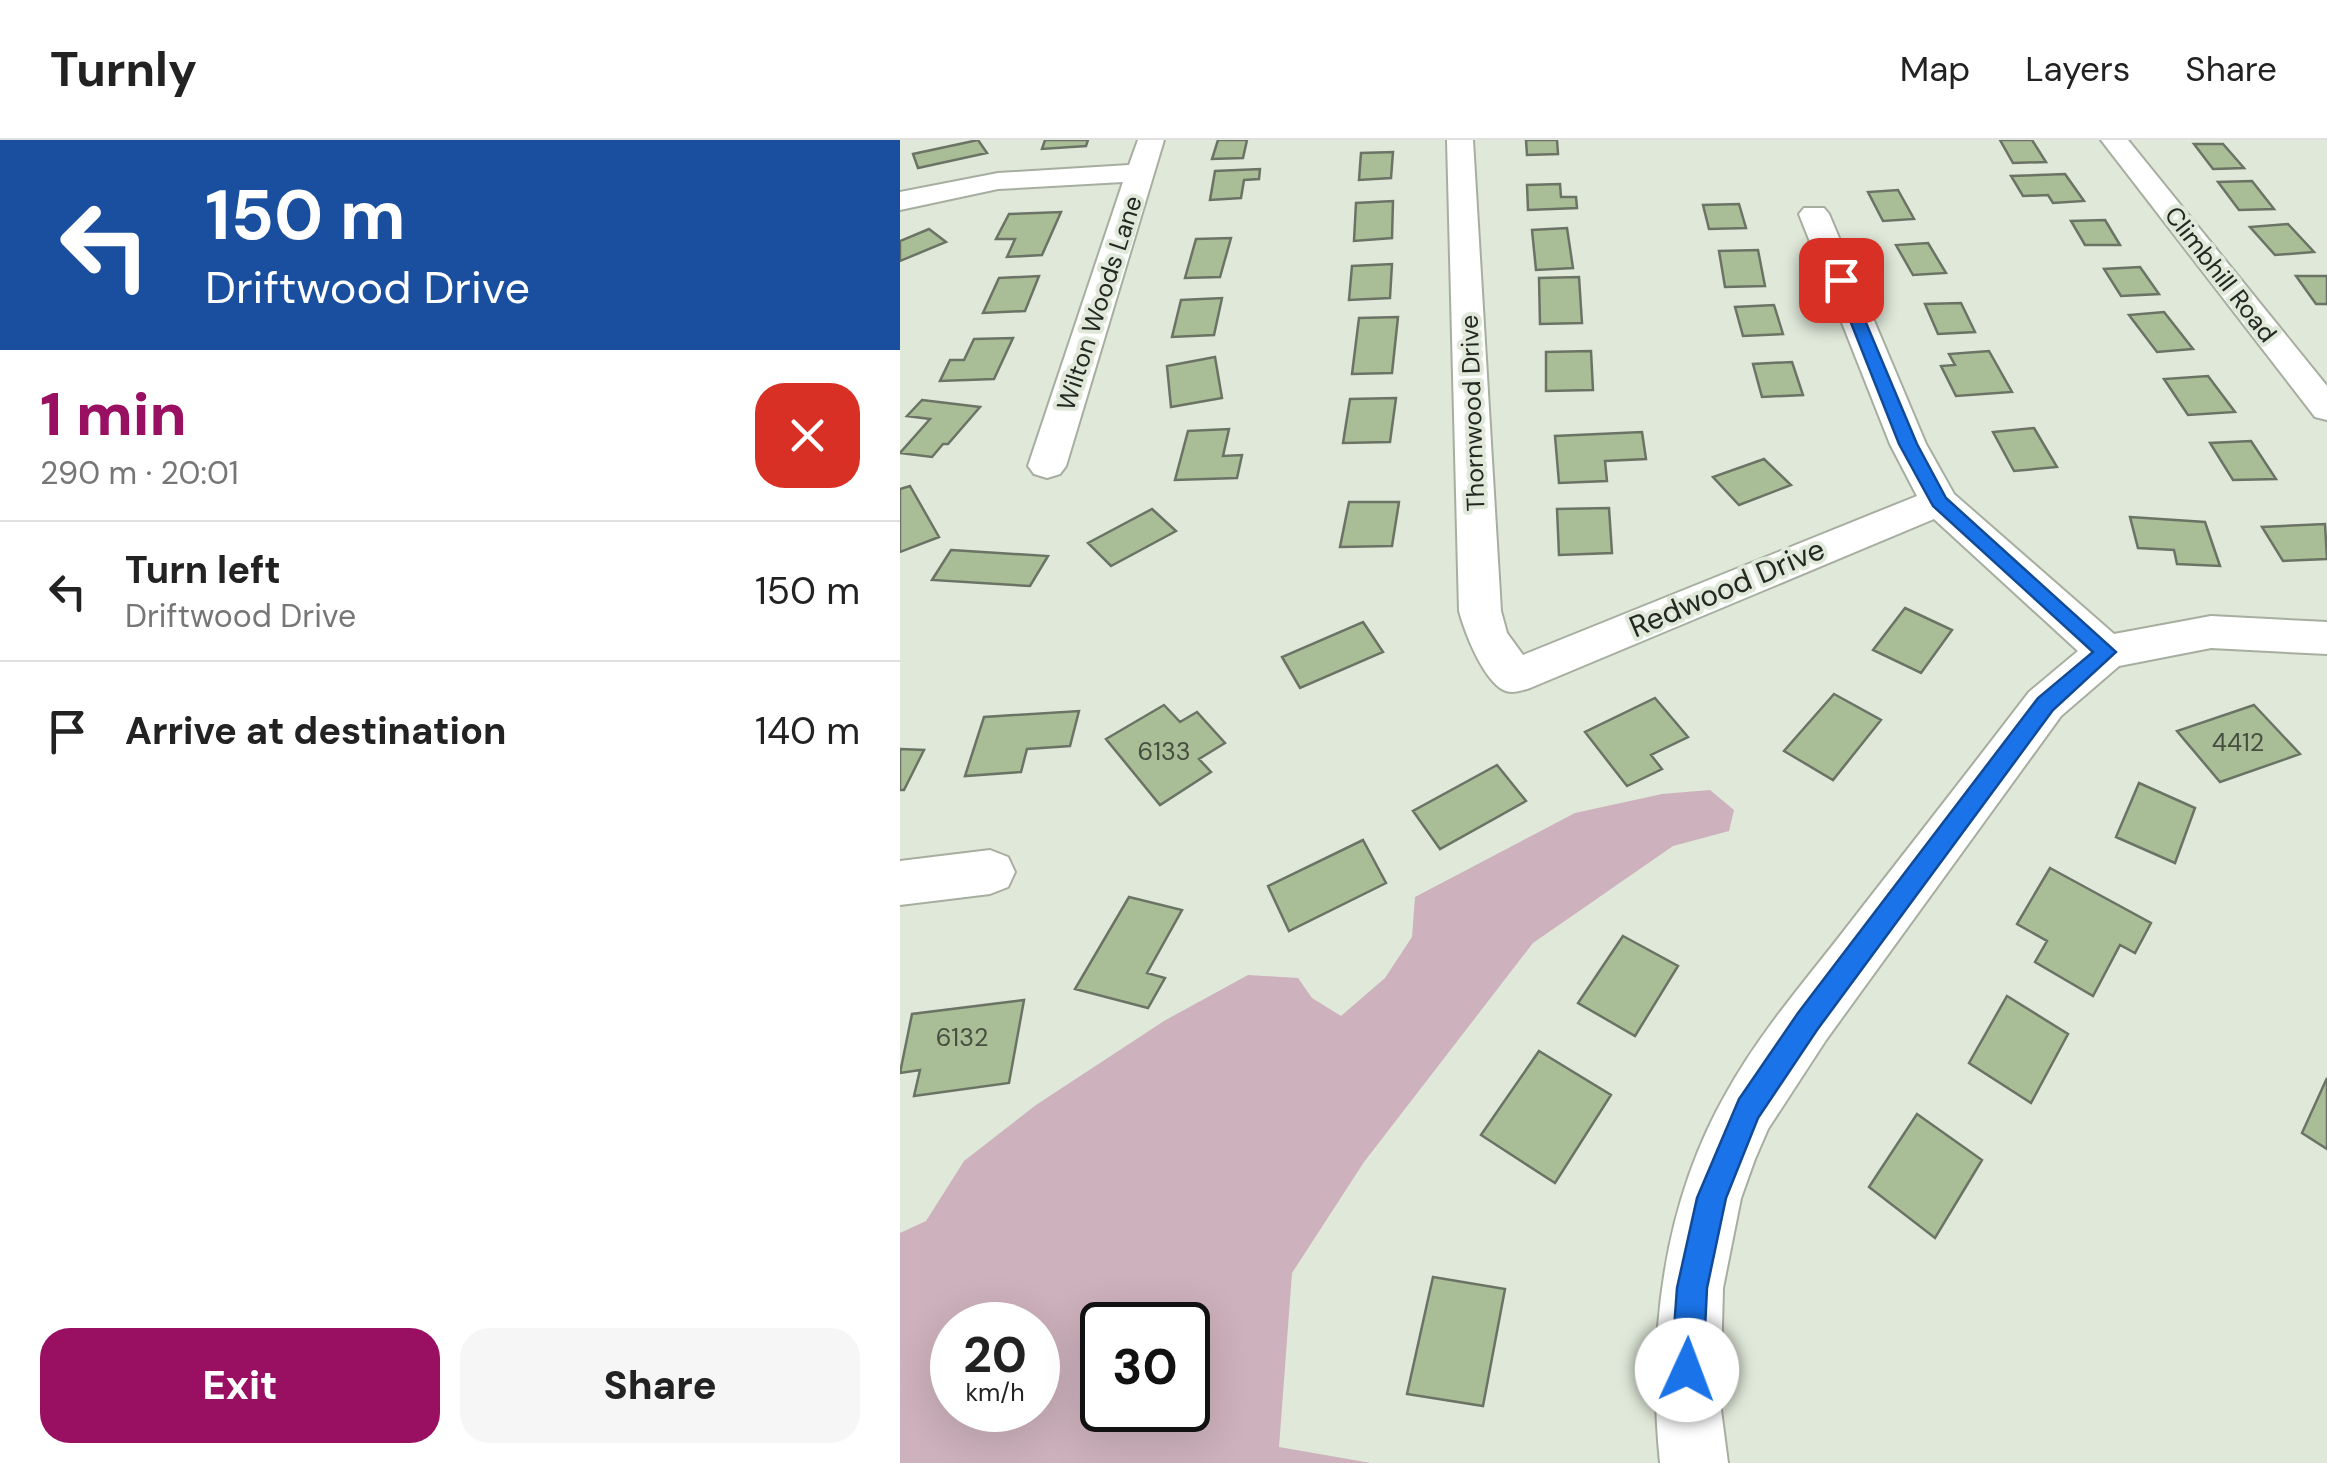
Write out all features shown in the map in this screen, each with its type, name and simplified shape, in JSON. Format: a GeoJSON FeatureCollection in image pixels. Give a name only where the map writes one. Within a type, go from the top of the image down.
{"type":"FeatureCollection","features":[{"type":"Feature","properties":{"kind":"street","name":"Wilton Woods Lane"},"geometry":{"type":"LineString","coordinates":[[1046,466],[1151,140]]}},
{"type":"Feature","properties":{"kind":"street","name":"Thornwood Drive"},"geometry":{"type":"LineString","coordinates":[[1460,140],[1480,612],[1487,636],[1515,676]]}},
{"type":"Feature","properties":{"kind":"street","name":"Climbhill Road"},"geometry":{"type":"LineString","coordinates":[[2114,140],[2327,408]]}},
{"type":"Feature","properties":{"kind":"street"},"geometry":{"type":"LineString","coordinates":[[900,201],[998,181],[1141,173]]}},
{"type":"Feature","properties":{"kind":"street"},"geometry":{"type":"LineString","coordinates":[[1814,214],[1908,444],[1939,502],[2106,652]]}},
{"type":"Feature","properties":{"kind":"street","name":"Redwood Drive"},"geometry":{"type":"LineString","coordinates":[[1515,676],[1939,502]]}},
{"type":"Feature","properties":{"kind":"street"},"geometry":{"type":"LineString","coordinates":[[1694,1463],[1687,1402],[1692,1288],[1711,1198],[1748,1109],[1808,1022],[2046,704],[2106,652],[2210,632],[2327,638]]}},
{"type":"Feature","properties":{"kind":"street"},"geometry":{"type":"LineString","coordinates":[[900,883],[990,872]]}},
{"type":"Feature","properties":{"kind":"shaded area"},"geometry":{"type":"Polygon","coordinates":[[[1710,790],[1734,810],[1729,831],[1673,846],[1533,943],[1364,1162],[1292,1273],[1279,1447],[1371,1463],[900,1463],[900,1233],[926,1221],[964,1161],[1036,1105],[1164,1021],[1248,975],[1298,978],[1312,998],[1341,1016],[1385,978],[1412,937],[1415,897],[1575,813],[1662,794],[1710,790]]]}},
{"type":"Feature","properties":{"kind":"building"},"geometry":{"type":"Polygon","coordinates":[[[978,140],[987,153],[918,168],[913,154],[978,140]]]}},
{"type":"Feature","properties":{"kind":"building"},"geometry":{"type":"Polygon","coordinates":[[[1045,140],[1088,140],[1086,146],[1042,149],[1045,140]]]}},
{"type":"Feature","properties":{"kind":"building"},"geometry":{"type":"Polygon","coordinates":[[[1218,140],[1247,140],[1243,158],[1212,159],[1218,140]]]}},
{"type":"Feature","properties":{"kind":"building"},"geometry":{"type":"Polygon","coordinates":[[[1526,140],[1557,140],[1558,154],[1527,155],[1526,140]]]}},
{"type":"Feature","properties":{"kind":"building"},"geometry":{"type":"Polygon","coordinates":[[[2000,140],[2032,140],[2046,162],[2013,163],[2000,140]]]}},
{"type":"Feature","properties":{"kind":"building"},"geometry":{"type":"Polygon","coordinates":[[[2194,144],[2223,144],[2244,168],[2213,169],[2194,144]]]}},
{"type":"Feature","properties":{"kind":"building"},"geometry":{"type":"Polygon","coordinates":[[[1393,152],[1391,178],[1359,180],[1361,153],[1393,152]]]}},
{"type":"Feature","properties":{"kind":"building"},"geometry":{"type":"Polygon","coordinates":[[[1260,169],[1259,179],[1244,180],[1241,198],[1210,200],[1215,171],[1260,169]]]}},
{"type":"Feature","properties":{"kind":"building"},"geometry":{"type":"Polygon","coordinates":[[[2065,174],[2084,201],[2053,203],[2048,195],[2023,196],[2011,176],[2065,174]]]}},
{"type":"Feature","properties":{"kind":"building"},"geometry":{"type":"Polygon","coordinates":[[[2252,181],[2274,209],[2239,210],[2218,182],[2252,181]]]}},
{"type":"Feature","properties":{"kind":"building"},"geometry":{"type":"Polygon","coordinates":[[[1560,184],[1561,197],[1576,197],[1577,208],[1528,210],[1527,185],[1560,184]]]}},
{"type":"Feature","properties":{"kind":"building"},"geometry":{"type":"Polygon","coordinates":[[[1898,190],[1914,219],[1883,221],[1868,192],[1898,190]]]}},
{"type":"Feature","properties":{"kind":"building"},"geometry":{"type":"Polygon","coordinates":[[[1393,201],[1392,238],[1354,241],[1356,203],[1393,201]]]}},
{"type":"Feature","properties":{"kind":"building"},"geometry":{"type":"Polygon","coordinates":[[[1739,204],[1746,228],[1709,229],[1703,205],[1739,204]]]}},
{"type":"Feature","properties":{"kind":"building"},"geometry":{"type":"Polygon","coordinates":[[[1061,212],[1042,255],[1007,257],[1015,239],[996,239],[1009,214],[1061,212]]]}},
{"type":"Feature","properties":{"kind":"building"},"geometry":{"type":"Polygon","coordinates":[[[2105,220],[2120,245],[2085,245],[2071,221],[2105,220]]]}},
{"type":"Feature","properties":{"kind":"building"},"geometry":{"type":"Polygon","coordinates":[[[2288,224],[2314,252],[2275,255],[2250,227],[2288,224]]]}},
{"type":"Feature","properties":{"kind":"building"},"geometry":{"type":"Polygon","coordinates":[[[1567,228],[1573,268],[1536,270],[1532,230],[1567,228]]]}},
{"type":"Feature","properties":{"kind":"building"},"geometry":{"type":"Polygon","coordinates":[[[929,229],[946,242],[900,261],[900,241],[929,229]]]}},
{"type":"Feature","properties":{"kind":"building"},"geometry":{"type":"Polygon","coordinates":[[[1231,238],[1220,277],[1185,278],[1196,239],[1231,238]]]}},
{"type":"Feature","properties":{"kind":"building"},"geometry":{"type":"Polygon","coordinates":[[[1928,243],[1946,273],[1913,275],[1896,245],[1928,243]]]}},
{"type":"Feature","properties":{"kind":"building"},"geometry":{"type":"Polygon","coordinates":[[[1758,250],[1765,286],[1725,287],[1719,251],[1758,250]]]}},
{"type":"Feature","properties":{"kind":"building"},"geometry":{"type":"Polygon","coordinates":[[[1392,264],[1390,298],[1349,300],[1352,266],[1392,264]]]}},
{"type":"Feature","properties":{"kind":"building"},"geometry":{"type":"Polygon","coordinates":[[[2140,267],[2159,294],[2121,296],[2104,269],[2140,267]]]}},
{"type":"Feature","properties":{"kind":"building"},"geometry":{"type":"Polygon","coordinates":[[[1039,276],[1025,311],[983,313],[999,278],[1039,276]]]}},
{"type":"Feature","properties":{"kind":"building"},"geometry":{"type":"Polygon","coordinates":[[[2296,276],[2327,276],[2327,304],[2316,304],[2296,276]]]}},
{"type":"Feature","properties":{"kind":"building"},"geometry":{"type":"Polygon","coordinates":[[[1579,277],[1582,323],[1540,324],[1539,278],[1579,277]]]}},
{"type":"Feature","properties":{"kind":"building"},"geometry":{"type":"Polygon","coordinates":[[[1222,298],[1214,335],[1172,337],[1181,300],[1222,298]]]}},
{"type":"Feature","properties":{"kind":"building"},"geometry":{"type":"Polygon","coordinates":[[[1961,303],[1975,332],[1938,334],[1925,304],[1961,303]]]}},
{"type":"Feature","properties":{"kind":"building"},"geometry":{"type":"Polygon","coordinates":[[[1774,305],[1783,334],[1743,336],[1735,307],[1774,305]]]}},
{"type":"Feature","properties":{"kind":"building"},"geometry":{"type":"Polygon","coordinates":[[[2164,312],[2193,349],[2157,352],[2129,315],[2164,312]]]}},
{"type":"Feature","properties":{"kind":"building"},"geometry":{"type":"Polygon","coordinates":[[[1398,317],[1392,373],[1352,374],[1359,318],[1398,317]]]}},
{"type":"Feature","properties":{"kind":"building"},"geometry":{"type":"Polygon","coordinates":[[[1013,338],[994,379],[940,381],[950,360],[964,360],[974,339],[1013,338]]]}},
{"type":"Feature","properties":{"kind":"building"},"geometry":{"type":"Polygon","coordinates":[[[1591,351],[1593,390],[1546,391],[1546,352],[1591,351]]]}},
{"type":"Feature","properties":{"kind":"building"},"geometry":{"type":"Polygon","coordinates":[[[1989,351],[2012,392],[1956,396],[1941,366],[1955,365],[1949,354],[1989,351]]]}},
{"type":"Feature","properties":{"kind":"building"},"geometry":{"type":"Polygon","coordinates":[[[1215,357],[1222,398],[1171,407],[1167,366],[1215,357]]]}},
{"type":"Feature","properties":{"kind":"building"},"geometry":{"type":"Polygon","coordinates":[[[1792,362],[1803,395],[1762,397],[1753,364],[1792,362]]]}},
{"type":"Feature","properties":{"kind":"building"},"geometry":{"type":"Polygon","coordinates":[[[2208,376],[2235,412],[2188,415],[2164,379],[2208,376]]]}},
{"type":"Feature","properties":{"kind":"building"},"geometry":{"type":"Polygon","coordinates":[[[1396,398],[1390,442],[1343,443],[1350,399],[1396,398]]]}},
{"type":"Feature","properties":{"kind":"building"},"geometry":{"type":"Polygon","coordinates":[[[922,400],[980,407],[932,457],[900,453],[930,419],[907,416],[922,400]]]}},
{"type":"Feature","properties":{"kind":"building"},"geometry":{"type":"Polygon","coordinates":[[[2034,428],[2057,467],[2014,471],[1993,432],[2034,428]]]}},
{"type":"Feature","properties":{"kind":"building"},"geometry":{"type":"Polygon","coordinates":[[[1229,429],[1223,456],[1242,455],[1237,478],[1175,480],[1188,431],[1229,429]]]}},
{"type":"Feature","properties":{"kind":"building"},"geometry":{"type":"Polygon","coordinates":[[[1642,432],[1646,459],[1605,461],[1607,481],[1559,483],[1555,436],[1642,432]]]}},
{"type":"Feature","properties":{"kind":"building"},"geometry":{"type":"Polygon","coordinates":[[[2251,441],[2276,479],[2233,480],[2210,443],[2251,441]]]}},
{"type":"Feature","properties":{"kind":"building"},"geometry":{"type":"Polygon","coordinates":[[[1764,459],[1791,485],[1739,505],[1713,477],[1764,459]]]}},
{"type":"Feature","properties":{"kind":"building"},"geometry":{"type":"Polygon","coordinates":[[[910,486],[939,537],[900,552],[900,489],[910,486]]]}},
{"type":"Feature","properties":{"kind":"building"},"geometry":{"type":"Polygon","coordinates":[[[1349,502],[1399,502],[1392,546],[1340,547],[1349,502]]]}},
{"type":"Feature","properties":{"kind":"building"},"geometry":{"type":"Polygon","coordinates":[[[1609,508],[1612,553],[1559,555],[1557,509],[1609,508]]]}},
{"type":"Feature","properties":{"kind":"building"},"geometry":{"type":"Polygon","coordinates":[[[1152,509],[1176,531],[1111,566],[1088,543],[1152,509]]]}},
{"type":"Feature","properties":{"kind":"building"},"geometry":{"type":"Polygon","coordinates":[[[2130,517],[2205,522],[2220,566],[2177,564],[2174,550],[2138,548],[2130,517]]]}},
{"type":"Feature","properties":{"kind":"building"},"geometry":{"type":"Polygon","coordinates":[[[2325,524],[2327,559],[2283,561],[2262,527],[2325,524]]]}},
{"type":"Feature","properties":{"kind":"building"},"geometry":{"type":"Polygon","coordinates":[[[951,550],[1048,556],[1030,586],[932,580],[951,550]]]}},
{"type":"Feature","properties":{"kind":"building"},"geometry":{"type":"Polygon","coordinates":[[[1905,608],[1952,630],[1921,673],[1873,650],[1905,608]]]}},
{"type":"Feature","properties":{"kind":"building"},"geometry":{"type":"Polygon","coordinates":[[[1363,622],[1383,652],[1300,688],[1282,657],[1363,622]]]}},
{"type":"Feature","properties":{"kind":"building"},"geometry":{"type":"Polygon","coordinates":[[[1834,694],[1881,720],[1833,780],[1784,751],[1834,694]]]}},
{"type":"Feature","properties":{"kind":"building"},"geometry":{"type":"Polygon","coordinates":[[[1655,698],[1688,737],[1651,755],[1662,769],[1627,786],[1585,732],[1655,698]]]}},
{"type":"Feature","properties":{"kind":"building"},"geometry":{"type":"Polygon","coordinates":[[[1164,705],[1180,722],[1197,712],[1225,743],[1199,759],[1211,772],[1160,805],[1106,739],[1164,705]]]}},
{"type":"Feature","properties":{"kind":"building"},"geometry":{"type":"Polygon","coordinates":[[[2254,705],[2300,754],[2220,782],[2177,731],[2254,705]]]}},
{"type":"Feature","properties":{"kind":"building"},"geometry":{"type":"Polygon","coordinates":[[[1079,711],[1070,746],[1027,749],[1021,772],[965,776],[984,717],[1079,711]]]}},
{"type":"Feature","properties":{"kind":"building"},"geometry":{"type":"Polygon","coordinates":[[[900,749],[924,750],[904,790],[900,790],[900,749]]]}},
{"type":"Feature","properties":{"kind":"building"},"geometry":{"type":"Polygon","coordinates":[[[1497,765],[1526,801],[1440,849],[1413,811],[1497,765]]]}},
{"type":"Feature","properties":{"kind":"building"},"geometry":{"type":"Polygon","coordinates":[[[2139,783],[2195,808],[2175,863],[2116,837],[2139,783]]]}},
{"type":"Feature","properties":{"kind":"building"},"geometry":{"type":"Polygon","coordinates":[[[1363,840],[1386,883],[1289,931],[1268,886],[1363,840]]]}},
{"type":"Feature","properties":{"kind":"building"},"geometry":{"type":"Polygon","coordinates":[[[2050,868],[2151,923],[2135,953],[2120,945],[2093,996],[2035,962],[2047,941],[2017,924],[2050,868]]]}},
{"type":"Feature","properties":{"kind":"building"},"geometry":{"type":"Polygon","coordinates":[[[1129,897],[1182,910],[1147,973],[1165,978],[1148,1008],[1075,989],[1129,897]]]}},
{"type":"Feature","properties":{"kind":"building"},"geometry":{"type":"Polygon","coordinates":[[[1623,936],[1678,966],[1635,1036],[1578,1003],[1623,936]]]}},
{"type":"Feature","properties":{"kind":"building"},"geometry":{"type":"Polygon","coordinates":[[[2007,996],[2068,1034],[2031,1103],[1969,1063],[2007,996]]]}},
{"type":"Feature","properties":{"kind":"building"},"geometry":{"type":"Polygon","coordinates":[[[1024,1000],[1009,1083],[914,1096],[920,1070],[900,1073],[912,1014],[1024,1000]]]}},
{"type":"Feature","properties":{"kind":"building"},"geometry":{"type":"Polygon","coordinates":[[[1539,1051],[1611,1095],[1555,1183],[1481,1135],[1539,1051]]]}},
{"type":"Feature","properties":{"kind":"building"},"geometry":{"type":"Polygon","coordinates":[[[2327,1078],[2327,1149],[2302,1133],[2327,1078]]]}},
{"type":"Feature","properties":{"kind":"building"},"geometry":{"type":"Polygon","coordinates":[[[1917,1114],[1982,1160],[1935,1238],[1869,1187],[1917,1114]]]}},
{"type":"Feature","properties":{"kind":"building"},"geometry":{"type":"Polygon","coordinates":[[[1433,1277],[1505,1289],[1483,1406],[1407,1394],[1433,1277]]]}},
{"type":"Feature","properties":{"kind":"route"},"geometry":{"type":"LineString","coordinates":[[1687,1370],[1692,1288],[1711,1198],[1748,1109],[1808,1022],[2046,704],[2106,652],[1939,502],[1908,444],[1841,280]]}}]}
